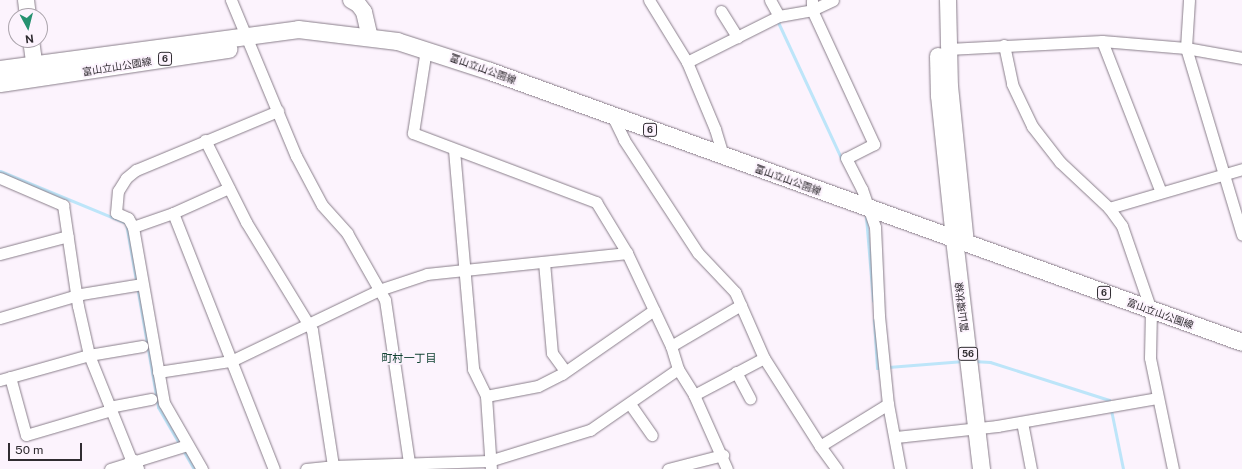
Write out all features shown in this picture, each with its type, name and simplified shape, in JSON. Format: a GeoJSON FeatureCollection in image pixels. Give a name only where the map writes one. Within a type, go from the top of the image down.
{"type":"FeatureCollection","features":[{"type":"Feature","properties":{"kind":"main road","name":"富山立山公園線"},"geometry":{"type":"LineString","coordinates":[[0,83],[35,71],[250,40],[329,34],[370,37],[426,49],[1242,342]]}},
{"type":"Feature","properties":{"kind":"main road","name":"富山立山公園線"},"geometry":{"type":"LineString","coordinates":[[0,69],[35,71]]}},
{"type":"Feature","properties":{"kind":"main road","name":"富山環状線"},"geometry":{"type":"LineString","coordinates":[[960,241],[982,428],[981,469]]}},
{"type":"Feature","properties":{"kind":"main road","name":"富山環状線"},"geometry":{"type":"LineString","coordinates":[[982,428],[993,469]]}},
{"type":"Feature","properties":{"kind":"street"},"geometry":{"type":"LineString","coordinates":[[231,0],[250,40],[296,156],[322,205],[347,233],[385,300],[409,466]]}},
{"type":"Feature","properties":{"kind":"street"},"geometry":{"type":"LineString","coordinates":[[351,0],[358,4],[364,12],[370,37]]}},
{"type":"Feature","properties":{"kind":"street"},"geometry":{"type":"LineString","coordinates":[[770,0],[779,16]]}},
{"type":"Feature","properties":{"kind":"street"},"geometry":{"type":"LineString","coordinates":[[687,62],[779,16],[833,0]]}},
{"type":"Feature","properties":{"kind":"street"},"geometry":{"type":"LineString","coordinates":[[938,0],[938,96],[960,241]]}},
{"type":"Feature","properties":{"kind":"street"},"geometry":{"type":"LineString","coordinates":[[948,0],[948,49],[960,241]]}},
{"type":"Feature","properties":{"kind":"street"},"geometry":{"type":"LineString","coordinates":[[1189,0],[1186,48],[1242,235]]}},
{"type":"Feature","properties":{"kind":"street"},"geometry":{"type":"LineString","coordinates":[[651,1],[687,62],[715,129],[723,156]]}},
{"type":"Feature","properties":{"kind":"street"},"geometry":{"type":"LineString","coordinates":[[812,5],[874,144],[846,158],[870,209],[875,227],[879,316],[888,404],[896,437],[900,469]]}},
{"type":"Feature","properties":{"kind":"street"},"geometry":{"type":"LineString","coordinates":[[721,11],[737,37]]}},
{"type":"Feature","properties":{"kind":"street"},"geometry":{"type":"LineString","coordinates":[[948,49],[1102,41],[1186,48],[1242,58]]}},
{"type":"Feature","properties":{"kind":"street"},"geometry":{"type":"LineString","coordinates":[[1102,41],[1161,192]]}},
{"type":"Feature","properties":{"kind":"street"},"geometry":{"type":"LineString","coordinates":[[1004,45],[1012,84],[1032,126],[1060,162],[1109,208],[1122,226],[1151,310],[1152,325],[1149,348],[1157,398],[1173,469]]}},
{"type":"Feature","properties":{"kind":"street"},"geometry":{"type":"LineString","coordinates":[[32,48],[35,71]]}},
{"type":"Feature","properties":{"kind":"street"},"geometry":{"type":"LineString","coordinates":[[426,49],[413,133],[454,150],[596,202],[627,253],[671,346],[678,369],[694,395],[723,455],[727,469]]}},
{"type":"Feature","properties":{"kind":"street"},"geometry":{"type":"LineString","coordinates":[[202,469],[164,404],[133,227],[128,218],[116,213],[118,191],[126,178],[136,170],[278,110]]}},
{"type":"Feature","properties":{"kind":"street"},"geometry":{"type":"LineString","coordinates":[[613,117],[624,140],[698,253],[735,292],[764,358],[820,446],[837,469]]}},
{"type":"Feature","properties":{"kind":"street"},"geometry":{"type":"LineString","coordinates":[[205,140],[246,222],[309,322],[312,330],[333,466]]}},
{"type":"Feature","properties":{"kind":"street"},"geometry":{"type":"LineString","coordinates":[[454,150],[473,369],[486,396],[490,465]]}},
{"type":"Feature","properties":{"kind":"street"},"geometry":{"type":"LineString","coordinates":[[1109,208],[1242,169]]}},
{"type":"Feature","properties":{"kind":"street"},"geometry":{"type":"LineString","coordinates":[[0,178],[63,206],[76,297],[89,355],[134,465]]}},
{"type":"Feature","properties":{"kind":"street"},"geometry":{"type":"LineString","coordinates":[[133,227],[173,213],[229,188]]}},
{"type":"Feature","properties":{"kind":"street"},"geometry":{"type":"LineString","coordinates":[[173,213],[274,469]]}},
{"type":"Feature","properties":{"kind":"street"},"geometry":{"type":"LineString","coordinates":[[0,254],[68,236]]}},
{"type":"Feature","properties":{"kind":"street"},"geometry":{"type":"LineString","coordinates":[[158,372],[231,361],[309,322],[379,290],[427,274],[627,253]]}},
{"type":"Feature","properties":{"kind":"street"},"geometry":{"type":"LineString","coordinates":[[544,262],[552,353],[565,371]]}},
{"type":"Feature","properties":{"kind":"street"},"geometry":{"type":"LineString","coordinates":[[0,318],[76,297],[142,284]]}},
{"type":"Feature","properties":{"kind":"street"},"geometry":{"type":"LineString","coordinates":[[671,346],[741,305]]}},
{"type":"Feature","properties":{"kind":"street"},"geometry":{"type":"LineString","coordinates":[[486,396],[538,386],[565,371],[654,310]]}},
{"type":"Feature","properties":{"kind":"street"},"geometry":{"type":"LineString","coordinates":[[142,346],[89,355],[5,378],[26,434],[110,408],[151,400]]}},
{"type":"Feature","properties":{"kind":"street"},"geometry":{"type":"LineString","coordinates":[[694,395],[764,358]]}},
{"type":"Feature","properties":{"kind":"street"},"geometry":{"type":"LineString","coordinates":[[306,469],[333,466],[490,465],[590,430],[630,404],[678,369]]}},
{"type":"Feature","properties":{"kind":"street"},"geometry":{"type":"LineString","coordinates":[[736,372],[750,398]]}},
{"type":"Feature","properties":{"kind":"street"},"geometry":{"type":"LineString","coordinates":[[896,437],[982,428],[1157,398]]}},
{"type":"Feature","properties":{"kind":"street"},"geometry":{"type":"LineString","coordinates":[[630,404],[652,435]]}},
{"type":"Feature","properties":{"kind":"street"},"geometry":{"type":"LineString","coordinates":[[820,446],[888,404]]}},
{"type":"Feature","properties":{"kind":"street"},"geometry":{"type":"LineString","coordinates":[[1022,422],[1031,469]]}},
{"type":"Feature","properties":{"kind":"street"},"geometry":{"type":"LineString","coordinates":[[110,469],[134,465],[187,445]]}},
{"type":"Feature","properties":{"kind":"street"},"geometry":{"type":"LineString","coordinates":[[668,469],[723,455]]}},
{"type":"Feature","properties":{"kind":"waterway"},"geometry":{"type":"LineString","coordinates":[[777,20],[842,160]]}},
{"type":"Feature","properties":{"kind":"waterway"},"geometry":{"type":"LineString","coordinates":[[0,171],[126,223],[158,407],[194,469]]}},
{"type":"Feature","properties":{"kind":"waterway"},"geometry":{"type":"LineString","coordinates":[[866,217],[873,301]]}},
{"type":"Feature","properties":{"kind":"waterway"},"geometry":{"type":"LineString","coordinates":[[874,320],[877,368],[882,368]]}},
{"type":"Feature","properties":{"kind":"waterway"},"geometry":{"type":"LineString","coordinates":[[888,367],[964,361]]}},
{"type":"Feature","properties":{"kind":"waterway"},"geometry":{"type":"LineString","coordinates":[[973,361],[990,362],[1109,400],[1123,469]]}},
{"type":"Feature","properties":{"kind":"district","name":"町村一丁目"},"geometry":{"type":"Point","coordinates":[409,358]}}]}
